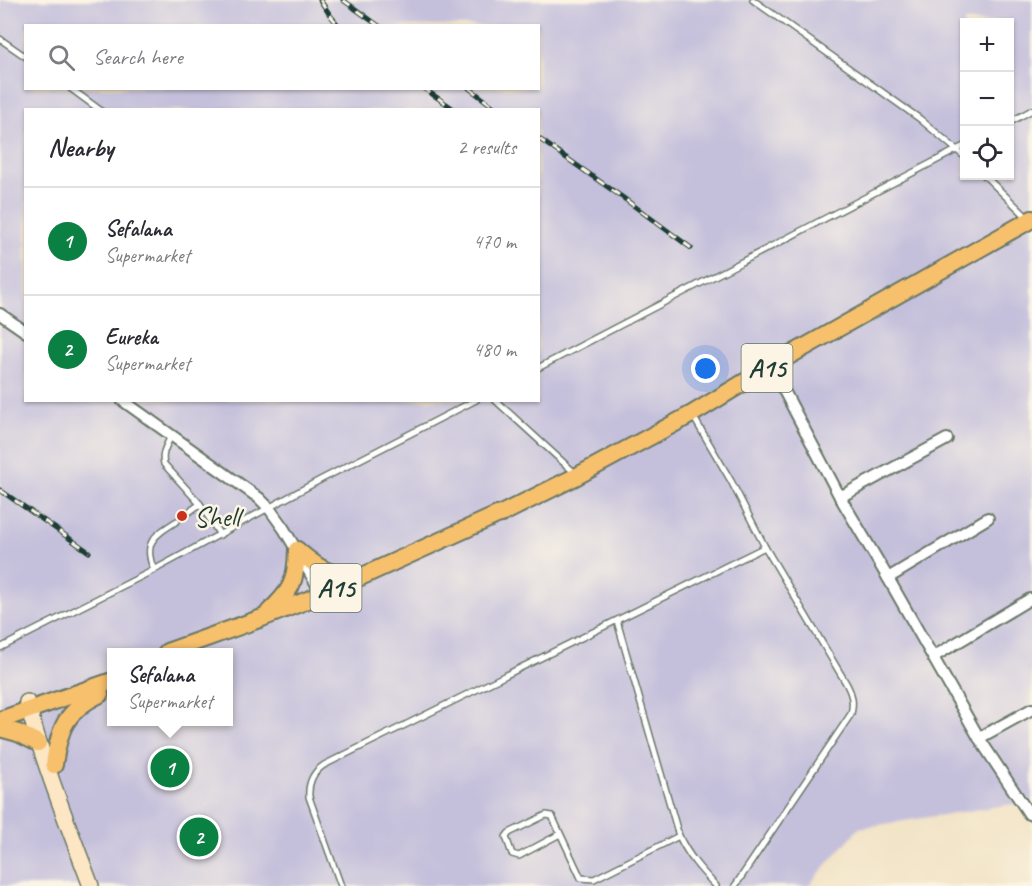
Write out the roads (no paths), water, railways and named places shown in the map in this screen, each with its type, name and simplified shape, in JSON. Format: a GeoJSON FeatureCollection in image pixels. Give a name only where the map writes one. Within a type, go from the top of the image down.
{"type":"FeatureCollection","features":[{"type":"Feature","properties":{"kind":"main road","name":"A15"},"geometry":{"type":"LineString","coordinates":[[178,648],[325,598],[358,578],[501,514],[577,476],[692,414],[771,366],[1031,220]]}},
{"type":"Feature","properties":{"kind":"main road","name":"A15"},"geometry":{"type":"LineString","coordinates":[[202,648],[258,629],[431,554],[474,532],[501,514]]}},
{"type":"Feature","properties":{"kind":"main road"},"geometry":{"type":"LineString","coordinates":[[297,550],[326,572],[358,578]]}},
{"type":"Feature","properties":{"kind":"main road"},"geometry":{"type":"LineString","coordinates":[[262,618],[285,596],[291,586],[295,575],[297,550]]}},
{"type":"Feature","properties":{"kind":"main road"},"geometry":{"type":"LineString","coordinates":[[0,720],[107,674]]}},
{"type":"Feature","properties":{"kind":"main road"},"geometry":{"type":"LineString","coordinates":[[0,711],[33,705],[107,682]]}},
{"type":"Feature","properties":{"kind":"main road"},"geometry":{"type":"LineString","coordinates":[[54,765],[60,735],[72,712],[86,700],[107,691]]}},
{"type":"Feature","properties":{"kind":"main road"},"geometry":{"type":"LineString","coordinates":[[0,728],[18,733],[38,743]]}},
{"type":"Feature","properties":{"kind":"street"},"geometry":{"type":"LineString","coordinates":[[0,314],[24,331]]}},
{"type":"Feature","properties":{"kind":"street"},"geometry":{"type":"LineString","coordinates":[[771,366],[840,497],[980,738],[1029,814],[1032,815]]}},
{"type":"Feature","properties":{"kind":"street"},"geometry":{"type":"LineString","coordinates":[[125,402],[252,493],[269,508],[325,598]]}},
{"type":"Feature","properties":{"kind":"street"},"geometry":{"type":"LineString","coordinates":[[840,497],[946,439]]}},
{"type":"Feature","properties":{"kind":"street"},"geometry":{"type":"LineString","coordinates":[[888,578],[988,518]]}},
{"type":"Feature","properties":{"kind":"street"},"geometry":{"type":"LineString","coordinates":[[933,657],[1030,599]]}},
{"type":"Feature","properties":{"kind":"street"},"geometry":{"type":"LineString","coordinates":[[33,705],[38,743],[91,886]]}},
{"type":"Feature","properties":{"kind":"street"},"geometry":{"type":"LineString","coordinates":[[33,705],[54,765],[57,793]]}},
{"type":"Feature","properties":{"kind":"street"},"geometry":{"type":"LineString","coordinates":[[980,738],[1032,709]]}},
{"type":"Feature","properties":{"kind":"lane"},"geometry":{"type":"LineString","coordinates":[[753,0],[920,119],[960,151]]}},
{"type":"Feature","properties":{"kind":"lane"},"geometry":{"type":"LineString","coordinates":[[0,39],[24,56]]}},
{"type":"Feature","properties":{"kind":"lane"},"geometry":{"type":"LineString","coordinates":[[73,90],[97,108]]}},
{"type":"Feature","properties":{"kind":"lane"},"geometry":{"type":"LineString","coordinates":[[1014,120],[1032,110]]}},
{"type":"Feature","properties":{"kind":"lane"},"geometry":{"type":"LineString","coordinates":[[540,367],[958,149]]}},
{"type":"Feature","properties":{"kind":"lane"},"geometry":{"type":"LineString","coordinates":[[988,180],[1031,220]]}},
{"type":"Feature","properties":{"kind":"lane"},"geometry":{"type":"LineString","coordinates":[[0,648],[154,570],[472,402]]}},
{"type":"Feature","properties":{"kind":"lane"},"geometry":{"type":"LineString","coordinates":[[497,402],[577,476]]}},
{"type":"Feature","properties":{"kind":"lane"},"geometry":{"type":"LineString","coordinates":[[692,414],[731,481],[765,547],[852,693],[851,714],[735,886]]}},
{"type":"Feature","properties":{"kind":"lane"},"geometry":{"type":"LineString","coordinates":[[171,435],[162,457],[164,464],[200,504],[220,535]]}},
{"type":"Feature","properties":{"kind":"lane"},"geometry":{"type":"LineString","coordinates":[[189,512],[200,504]]}},
{"type":"Feature","properties":{"kind":"lane"},"geometry":{"type":"LineString","coordinates":[[154,570],[149,559],[151,542],[155,536],[177,521]]}},
{"type":"Feature","properties":{"kind":"lane"},"geometry":{"type":"LineString","coordinates":[[341,886],[309,797],[308,787],[316,771],[554,650],[765,547]]}},
{"type":"Feature","properties":{"kind":"lane"},"geometry":{"type":"LineString","coordinates":[[617,621],[679,836],[690,856],[716,886]]}},
{"type":"Feature","properties":{"kind":"lane"},"geometry":{"type":"LineString","coordinates":[[560,834],[519,856],[512,854],[506,837],[509,833],[546,815],[552,816],[581,878],[594,879],[679,836]]}},
{"type":"Feature","properties":{"kind":"railway"},"geometry":{"type":"LineString","coordinates":[[320,0],[337,24]]}},
{"type":"Feature","properties":{"kind":"railway"},"geometry":{"type":"LineString","coordinates":[[343,0],[376,24]]}},
{"type":"Feature","properties":{"kind":"railway"},"geometry":{"type":"LineString","coordinates":[[426,90],[451,107]]}},
{"type":"Feature","properties":{"kind":"railway"},"geometry":{"type":"LineString","coordinates":[[472,90],[495,108]]}},
{"type":"Feature","properties":{"kind":"railway"},"geometry":{"type":"LineString","coordinates":[[540,139],[691,248]]}},
{"type":"Feature","properties":{"kind":"railway"},"geometry":{"type":"LineString","coordinates":[[0,490],[89,552]]}},
{"type":"Feature","properties":{"kind":"place","name":"Shell"},"geometry":{"type":"Point","coordinates":[182,516]}},
{"type":"Feature","properties":{"kind":"place","name":"Sefalana"},"geometry":{"type":"Point","coordinates":[170,768]}},
{"type":"Feature","properties":{"kind":"place","name":"Eureka"},"geometry":{"type":"Point","coordinates":[199,837]}}]}
